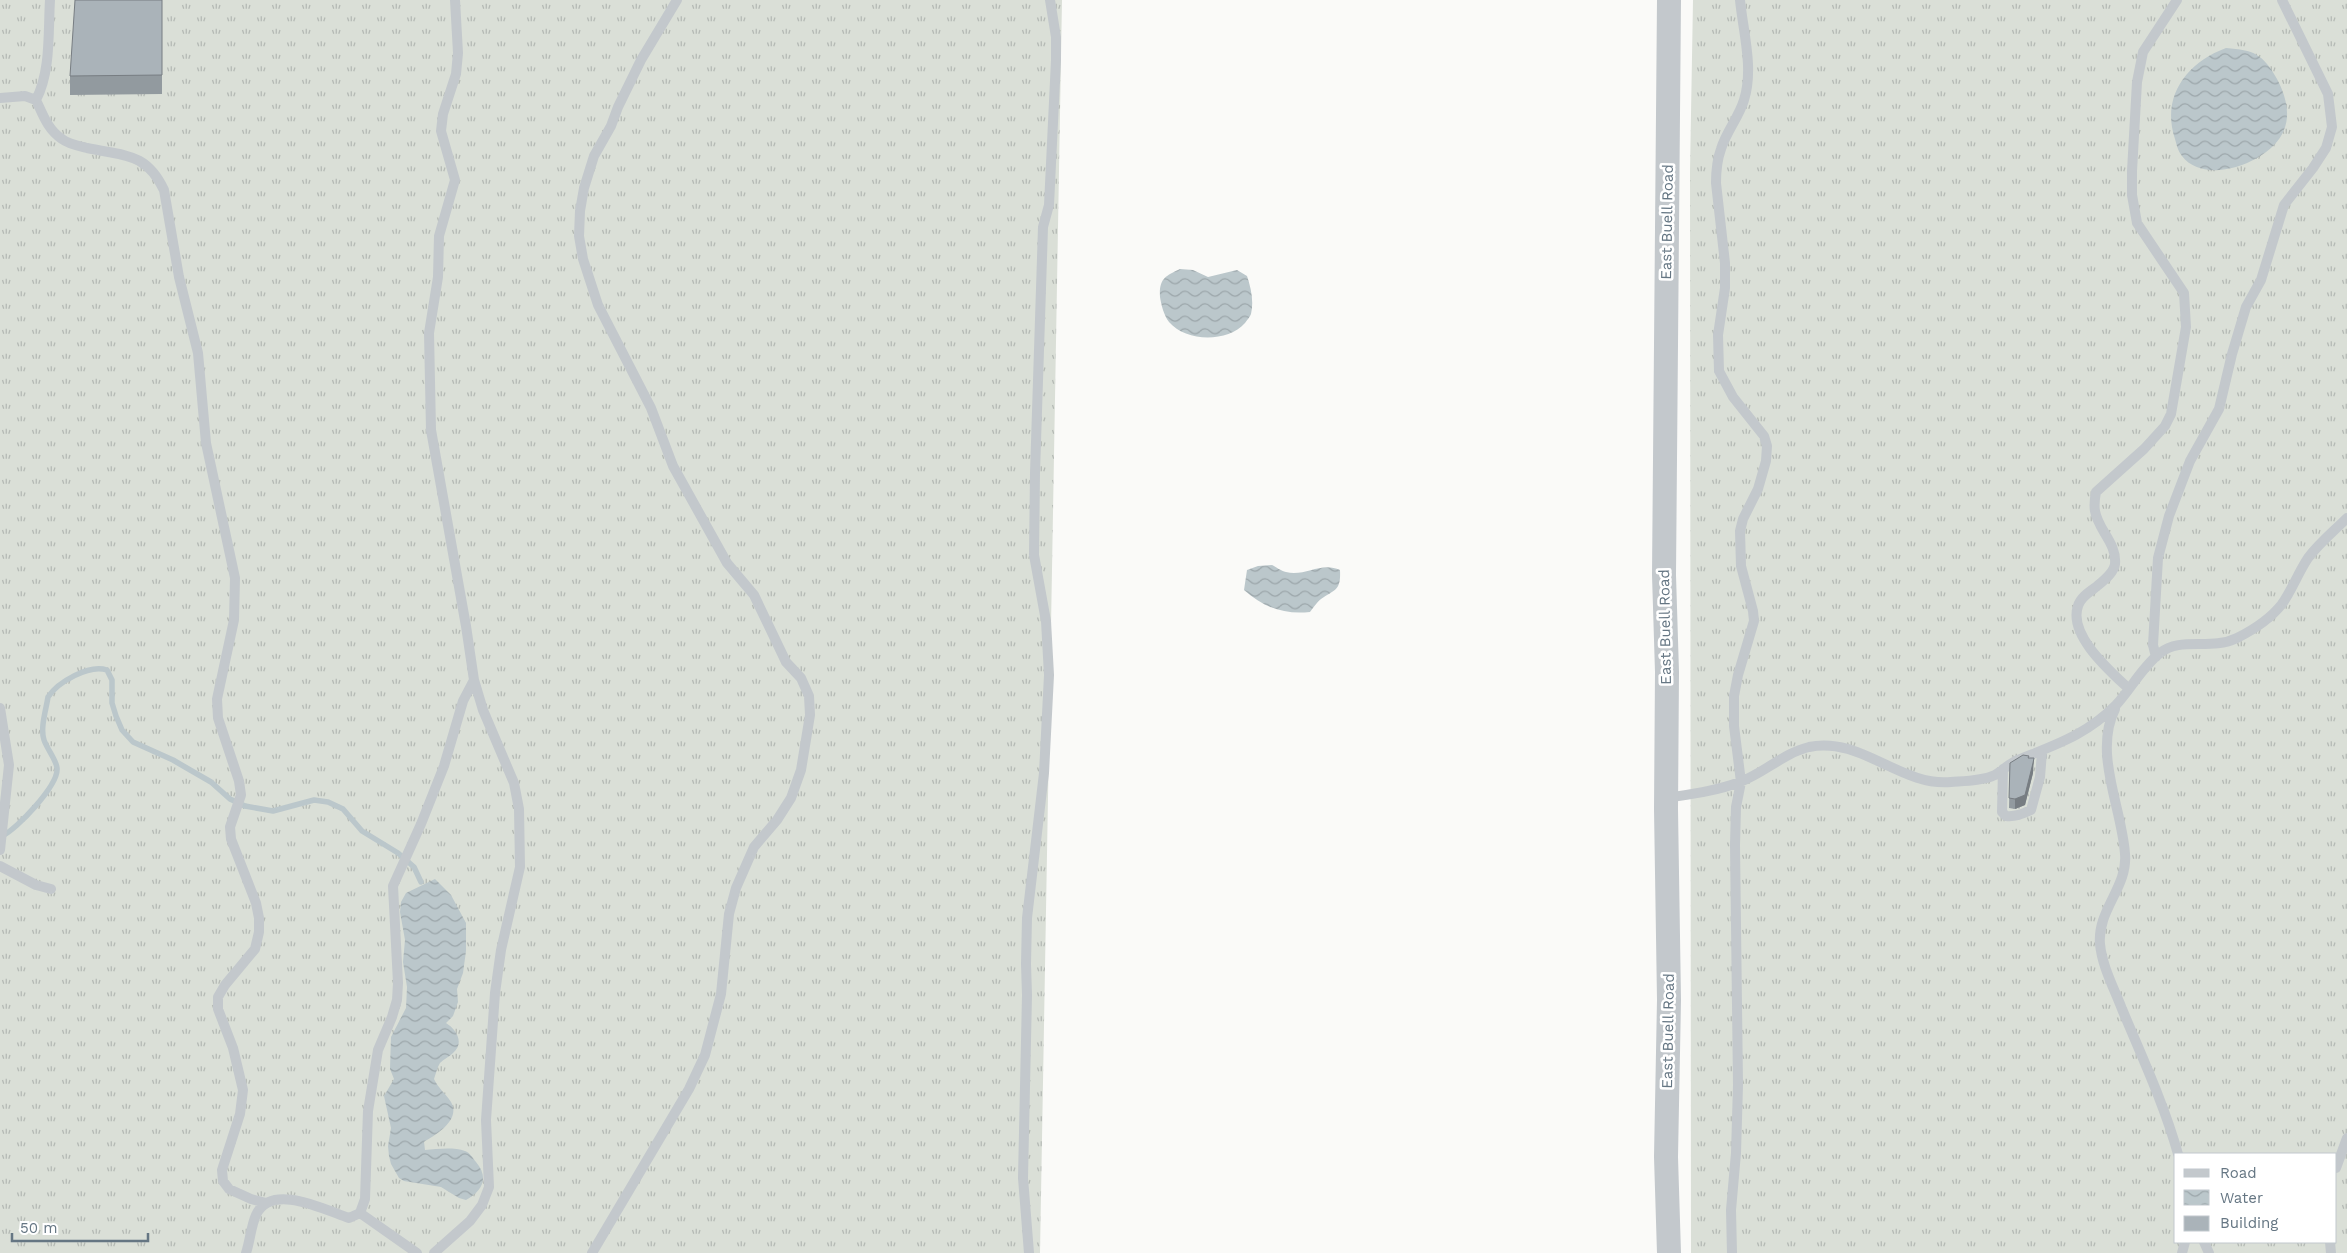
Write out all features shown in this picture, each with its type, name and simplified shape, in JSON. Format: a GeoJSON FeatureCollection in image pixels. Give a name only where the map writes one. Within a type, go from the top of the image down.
{"type":"FeatureCollection","features":[{"type":"Feature","properties":{"kind":"street","name":"East Buell Road"},"geometry":{"type":"LineString","coordinates":[[1669,0],[1664,575],[1667,672],[1666,798],[1669,1000],[1666,1157],[1669,1253]]}},
{"type":"Feature","properties":{"kind":"lane"},"geometry":{"type":"LineString","coordinates":[[36,100],[41,91],[46,66],[50,0]]}},
{"type":"Feature","properties":{"kind":"lane"},"geometry":{"type":"LineString","coordinates":[[434,1253],[470,1221],[482,1205],[489,1187],[486,1104],[495,993],[501,950],[520,867],[518,808],[514,782],[483,710],[474,680],[431,430],[429,333],[438,277],[439,236],[455,180],[441,131],[443,114],[456,74],[458,52],[455,0]]}},
{"type":"Feature","properties":{"kind":"lane"},"geometry":{"type":"LineString","coordinates":[[592,1253],[689,1089],[705,1055],[721,994],[728,914],[736,888],[754,847],[777,820],[791,798],[801,770],[810,715],[809,696],[801,678],[786,662],[754,595],[728,563],[673,466],[650,408],[598,305],[583,259],[579,236],[580,211],[594,156],[611,126],[641,60],[677,0]]}},
{"type":"Feature","properties":{"kind":"lane"},"geometry":{"type":"LineString","coordinates":[[1029,1253],[1023,1178],[1027,918],[1044,774],[1049,675],[1046,622],[1034,555],[1034,473],[1043,227],[1049,205],[1056,60],[1056,37],[1050,0]]}},
{"type":"Feature","properties":{"kind":"lane"},"geometry":{"type":"LineString","coordinates":[[1732,1253],[1731,1210],[1736,1153],[1738,1085],[1735,844],[1736,807],[1741,782],[1734,726],[1734,696],[1738,675],[1754,622],[1740,560],[1740,531],[1743,519],[1758,489],[1766,461],[1767,446],[1764,436],[1722,379],[1717,360],[1725,276],[1716,176],[1721,147],[1745,99],[1747,83],[1746,50],[1740,0]]}},
{"type":"Feature","properties":{"kind":"lane"},"geometry":{"type":"LineString","coordinates":[[2128,688],[2096,656],[2083,637],[2076,613],[2078,605],[2086,594],[2109,575],[2115,567],[2114,548],[2095,512],[2096,492],[2165,426],[2171,414],[2186,327],[2184,293],[2137,223],[2132,195],[2134,111],[2143,52],[2177,0]]}},
{"type":"Feature","properties":{"kind":"lane"},"geometry":{"type":"LineString","coordinates":[[2156,657],[2153,645],[2158,558],[2169,516],[2190,461],[2219,409],[2232,354],[2246,307],[2261,280],[2284,205],[2318,161],[2326,148],[2332,127],[2328,94],[2282,0]]}},
{"type":"Feature","properties":{"kind":"lane"},"geometry":{"type":"LineString","coordinates":[[0,98],[25,96],[36,100],[50,128],[62,140],[80,146],[136,157],[149,166],[158,177],[168,209],[179,277],[198,353],[206,443],[235,578],[234,620],[217,699],[218,718],[239,781],[241,795],[230,827],[231,839],[256,903],[259,932],[255,949],[225,985],[218,997],[218,1009],[233,1048],[242,1090],[240,1114],[222,1170],[223,1181],[229,1189],[251,1199],[266,1203]]}},
{"type":"Feature","properties":{"kind":"lane"},"geometry":{"type":"LineString","coordinates":[[1666,798],[1702,793],[1741,782],[1795,752],[1810,747],[1835,746],[1852,750],[1924,781],[1945,782],[1982,779],[1994,775],[2017,760],[2042,752],[2078,735],[2096,723],[2117,703],[2156,657],[2173,645],[2212,645],[2225,642],[2260,624],[2282,604],[2299,572],[2320,544],[2347,518]]}},
{"type":"Feature","properties":{"kind":"lane"},"geometry":{"type":"LineString","coordinates":[[246,1253],[256,1214],[266,1203],[282,1198],[308,1203],[350,1218],[360,1213],[366,1199],[368,1111],[378,1050],[392,1017],[398,983],[393,886],[421,824],[444,766],[463,701],[474,680]]}},
{"type":"Feature","properties":{"kind":"lane"},"geometry":{"type":"LineString","coordinates":[[2117,703],[2109,721],[2107,744],[2109,770],[2116,800],[2125,864],[2122,878],[2102,920],[2100,946],[2110,978],[2167,1120],[2178,1153]]}},
{"type":"Feature","properties":{"kind":"lane"},"geometry":{"type":"LineString","coordinates":[[0,708],[9,765],[0,850]]}},
{"type":"Feature","properties":{"kind":"lane"},"geometry":{"type":"LineString","coordinates":[[2003,768],[2002,812],[2006,816],[2023,814],[2031,810],[2036,797],[2042,752]]}},
{"type":"Feature","properties":{"kind":"lane"},"geometry":{"type":"LineString","coordinates":[[0,866],[36,885],[51,889]]}},
{"type":"Feature","properties":{"kind":"lane"},"geometry":{"type":"LineString","coordinates":[[2337,1165],[2347,1138]]}},
{"type":"Feature","properties":{"kind":"lane"},"geometry":{"type":"LineString","coordinates":[[360,1213],[416,1253]]}},
{"type":"Feature","properties":{"kind":"green space"},"geometry":{"type":"Polygon","coordinates":[[[0,0],[1062,0],[1040,1253],[0,1253],[0,0]]]}},
{"type":"Feature","properties":{"kind":"green space"},"geometry":{"type":"Polygon","coordinates":[[[1693,0],[2347,0],[2347,1253],[1691,1253],[1690,171],[1693,0]]]}},
{"type":"Feature","properties":{"kind":"water"},"geometry":{"type":"Polygon","coordinates":[[[2226,48],[2251,52],[2267,64],[2277,79],[2285,97],[2287,110],[2286,124],[2277,142],[2253,160],[2237,167],[2206,170],[2192,165],[2182,156],[2175,139],[2171,109],[2180,83],[2189,72],[2212,54],[2226,48]]]}},
{"type":"Feature","properties":{"kind":"water"},"geometry":{"type":"Polygon","coordinates":[[[1180,269],[1193,270],[1208,277],[1237,270],[1247,276],[1252,304],[1251,314],[1245,323],[1237,330],[1228,334],[1207,338],[1176,329],[1169,322],[1163,310],[1160,291],[1164,279],[1180,269]]]}},
{"type":"Feature","properties":{"kind":"water"},"geometry":{"type":"Polygon","coordinates":[[[1272,565],[1293,573],[1326,567],[1340,570],[1338,586],[1320,600],[1310,612],[1283,611],[1266,605],[1244,590],[1247,570],[1258,566],[1272,565]]]}},
{"type":"Feature","properties":{"kind":"water"},"geometry":{"type":"Polygon","coordinates":[[[435,879],[451,895],[466,923],[466,951],[463,973],[457,989],[458,1002],[453,1016],[446,1023],[458,1036],[457,1049],[440,1063],[434,1079],[451,1102],[453,1115],[446,1126],[424,1142],[425,1150],[461,1150],[468,1153],[476,1162],[482,1173],[482,1183],[477,1192],[466,1200],[441,1187],[404,1181],[399,1178],[391,1164],[388,1146],[391,1128],[384,1096],[394,1079],[390,1069],[391,1037],[406,1008],[407,987],[403,962],[405,940],[400,912],[401,902],[406,893],[435,879]]]}},
{"type":"Feature","properties":{"kind":"building"},"geometry":{"type":"Polygon","coordinates":[[[75,0],[162,0],[162,75],[70,76],[75,0]]]}},
{"type":"Feature","properties":{"kind":"building"},"geometry":{"type":"Polygon","coordinates":[[[2023,755],[2029,756],[2028,758],[2034,758],[2025,795],[2015,799],[2009,798],[2010,763],[2023,755]]]}},
{"type":"Feature","properties":{"kind":"waterway"},"geometry":{"type":"LineString","coordinates":[[2,836],[17,825],[36,806],[56,776],[57,768],[43,735],[48,697],[66,680],[83,672],[100,669],[107,670],[112,680],[112,703],[116,716],[122,730],[133,742],[173,760],[211,782],[230,799],[245,806],[273,811],[314,800],[328,802],[343,809],[362,831],[398,853],[414,867],[421,882]]}}]}
